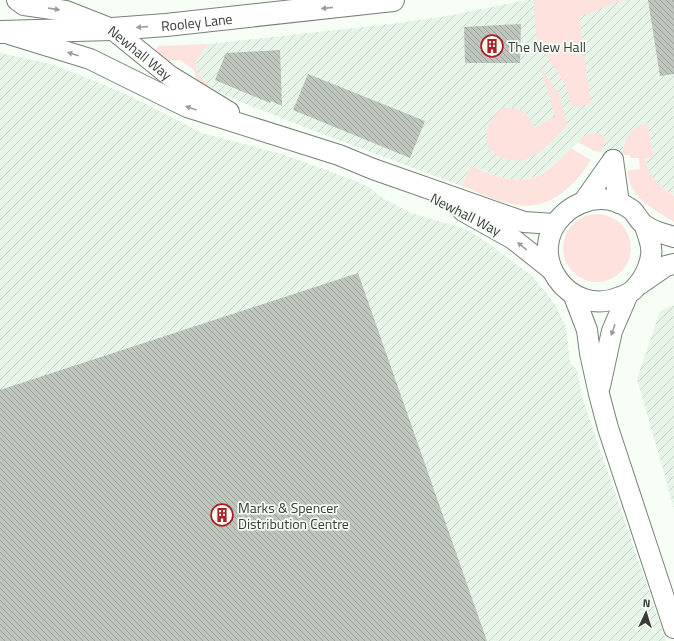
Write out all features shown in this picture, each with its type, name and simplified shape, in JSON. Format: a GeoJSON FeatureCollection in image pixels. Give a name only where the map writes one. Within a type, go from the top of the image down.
{"type":"FeatureCollection","features":[{"type":"Feature","properties":{"kind":"highway","name":"Rooley Lane"},"geometry":{"type":"LineString","coordinates":[[1,32],[112,29],[166,25],[393,0]]}},
{"type":"Feature","properties":{"kind":"street","name":"Newhall Way"},"geometry":{"type":"LineString","coordinates":[[17,0],[24,4],[66,11],[112,29],[170,76],[255,128]]}},
{"type":"Feature","properties":{"kind":"street","name":"Newhall Way"},"geometry":{"type":"LineString","coordinates":[[1,32],[90,59],[187,107],[339,155],[373,169],[483,221],[513,239],[552,270]]}},
{"type":"Feature","properties":{"kind":"street"},"geometry":{"type":"LineString","coordinates":[[584,201],[613,160],[619,203]]}},
{"type":"Feature","properties":{"kind":"street","name":"Newhall Way"},"geometry":{"type":"LineString","coordinates":[[373,169],[524,222],[554,224]]}},
{"type":"Feature","properties":{"kind":"street","name":"Newhall Way"},"geometry":{"type":"LineString","coordinates":[[632,290],[649,266],[651,247],[645,226],[632,210],[619,203],[601,199],[584,201],[568,210],[554,224],[548,243],[549,258],[552,270],[558,281],[574,296],[592,301],[603,302],[613,300],[632,290],[666,266],[674,264]]}},
{"type":"Feature","properties":{"kind":"street"},"geometry":{"type":"LineString","coordinates":[[645,226],[674,237]]}},
{"type":"Feature","properties":{"kind":"street"},"geometry":{"type":"LineString","coordinates":[[599,394],[612,332],[632,290]]}},
{"type":"Feature","properties":{"kind":"street"},"geometry":{"type":"LineString","coordinates":[[574,296],[587,330],[590,353],[608,428],[674,628]]}},
{"type":"Feature","properties":{"kind":"shaded area"},"geometry":{"type":"Polygon","coordinates":[[[527,0],[674,0],[674,196],[657,183],[650,173],[645,158],[654,156],[624,141],[622,155],[602,152],[605,139],[584,136],[558,161],[541,174],[532,178],[519,180],[508,179],[496,176],[471,165],[462,186],[231,98],[210,87],[198,72],[196,66],[198,56],[209,44],[441,17],[527,0]]]}},
{"type":"Feature","properties":{"kind":"shaded area"},"geometry":{"type":"Polygon","coordinates":[[[533,0],[623,0],[579,17],[591,104],[572,108],[566,86],[537,41],[533,0]]]}},
{"type":"Feature","properties":{"kind":"shaded area"},"geometry":{"type":"Polygon","coordinates":[[[209,44],[199,56],[196,65],[200,75],[210,87],[197,81],[194,70],[180,60],[167,61],[156,52],[155,49],[159,46],[209,44]]]}},
{"type":"Feature","properties":{"kind":"shaded area"},"geometry":{"type":"Polygon","coordinates":[[[0,53],[51,64],[90,79],[126,94],[202,133],[282,154],[356,181],[370,188],[382,198],[411,213],[463,228],[479,237],[531,275],[555,304],[566,328],[570,363],[577,370],[582,397],[666,641],[0,641],[0,53]]]}},
{"type":"Feature","properties":{"kind":"shaded area"},"geometry":{"type":"Polygon","coordinates":[[[540,67],[560,95],[567,126],[548,145],[533,156],[520,160],[505,159],[492,151],[488,146],[486,139],[489,124],[502,108],[513,108],[524,111],[535,128],[555,116],[540,67]]]}},
{"type":"Feature","properties":{"kind":"shaded area"},"geometry":{"type":"Polygon","coordinates":[[[647,123],[654,156],[645,159],[649,171],[655,180],[674,196],[674,222],[651,207],[640,198],[632,188],[627,172],[630,170],[640,169],[639,158],[630,158],[630,155],[622,155],[626,139],[629,134],[636,127],[647,123]]]}},
{"type":"Feature","properties":{"kind":"shaded area"},"geometry":{"type":"Polygon","coordinates":[[[598,133],[605,138],[602,152],[594,151],[578,142],[584,136],[598,133]]]}},
{"type":"Feature","properties":{"kind":"shaded area"},"geometry":{"type":"Polygon","coordinates":[[[571,148],[591,160],[571,185],[550,200],[525,206],[500,201],[462,186],[471,165],[496,176],[514,180],[522,180],[540,175],[549,169],[571,148]]]}},
{"type":"Feature","properties":{"kind":"shaded area"},"geometry":{"type":"Polygon","coordinates":[[[597,214],[610,217],[621,224],[628,235],[631,248],[628,261],[621,272],[610,279],[597,282],[584,279],[573,272],[566,261],[563,248],[566,235],[573,224],[584,217],[597,214]]]}},
{"type":"Feature","properties":{"kind":"shaded area"},"geometry":{"type":"Polygon","coordinates":[[[674,305],[674,508],[637,379],[660,311],[674,305]]]}},
{"type":"Feature","properties":{"kind":"building"},"geometry":{"type":"Polygon","coordinates":[[[648,0],[674,0],[674,74],[660,76],[648,0]]]}},
{"type":"Feature","properties":{"kind":"building","name":"The New Hall"},"geometry":{"type":"Polygon","coordinates":[[[521,24],[520,63],[465,63],[464,27],[521,24]]]}},
{"type":"Feature","properties":{"kind":"building"},"geometry":{"type":"Polygon","coordinates":[[[280,50],[282,106],[271,101],[270,103],[215,80],[226,53],[280,50]]]}},
{"type":"Feature","properties":{"kind":"building"},"geometry":{"type":"Polygon","coordinates":[[[308,74],[425,121],[410,158],[293,110],[308,74]]]}},
{"type":"Feature","properties":{"kind":"building","name":"Marks & Spencer Distribution Centre"},"geometry":{"type":"Polygon","coordinates":[[[358,273],[487,641],[0,641],[0,390],[358,273]]]}},
{"type":"Feature","properties":{"kind":"place","name":"The New Hall"},"geometry":{"type":"Point","coordinates":[492,46]}},
{"type":"Feature","properties":{"kind":"place","name":"Marks & Spencer Distribution Centre"},"geometry":{"type":"Point","coordinates":[222,515]}}]}
